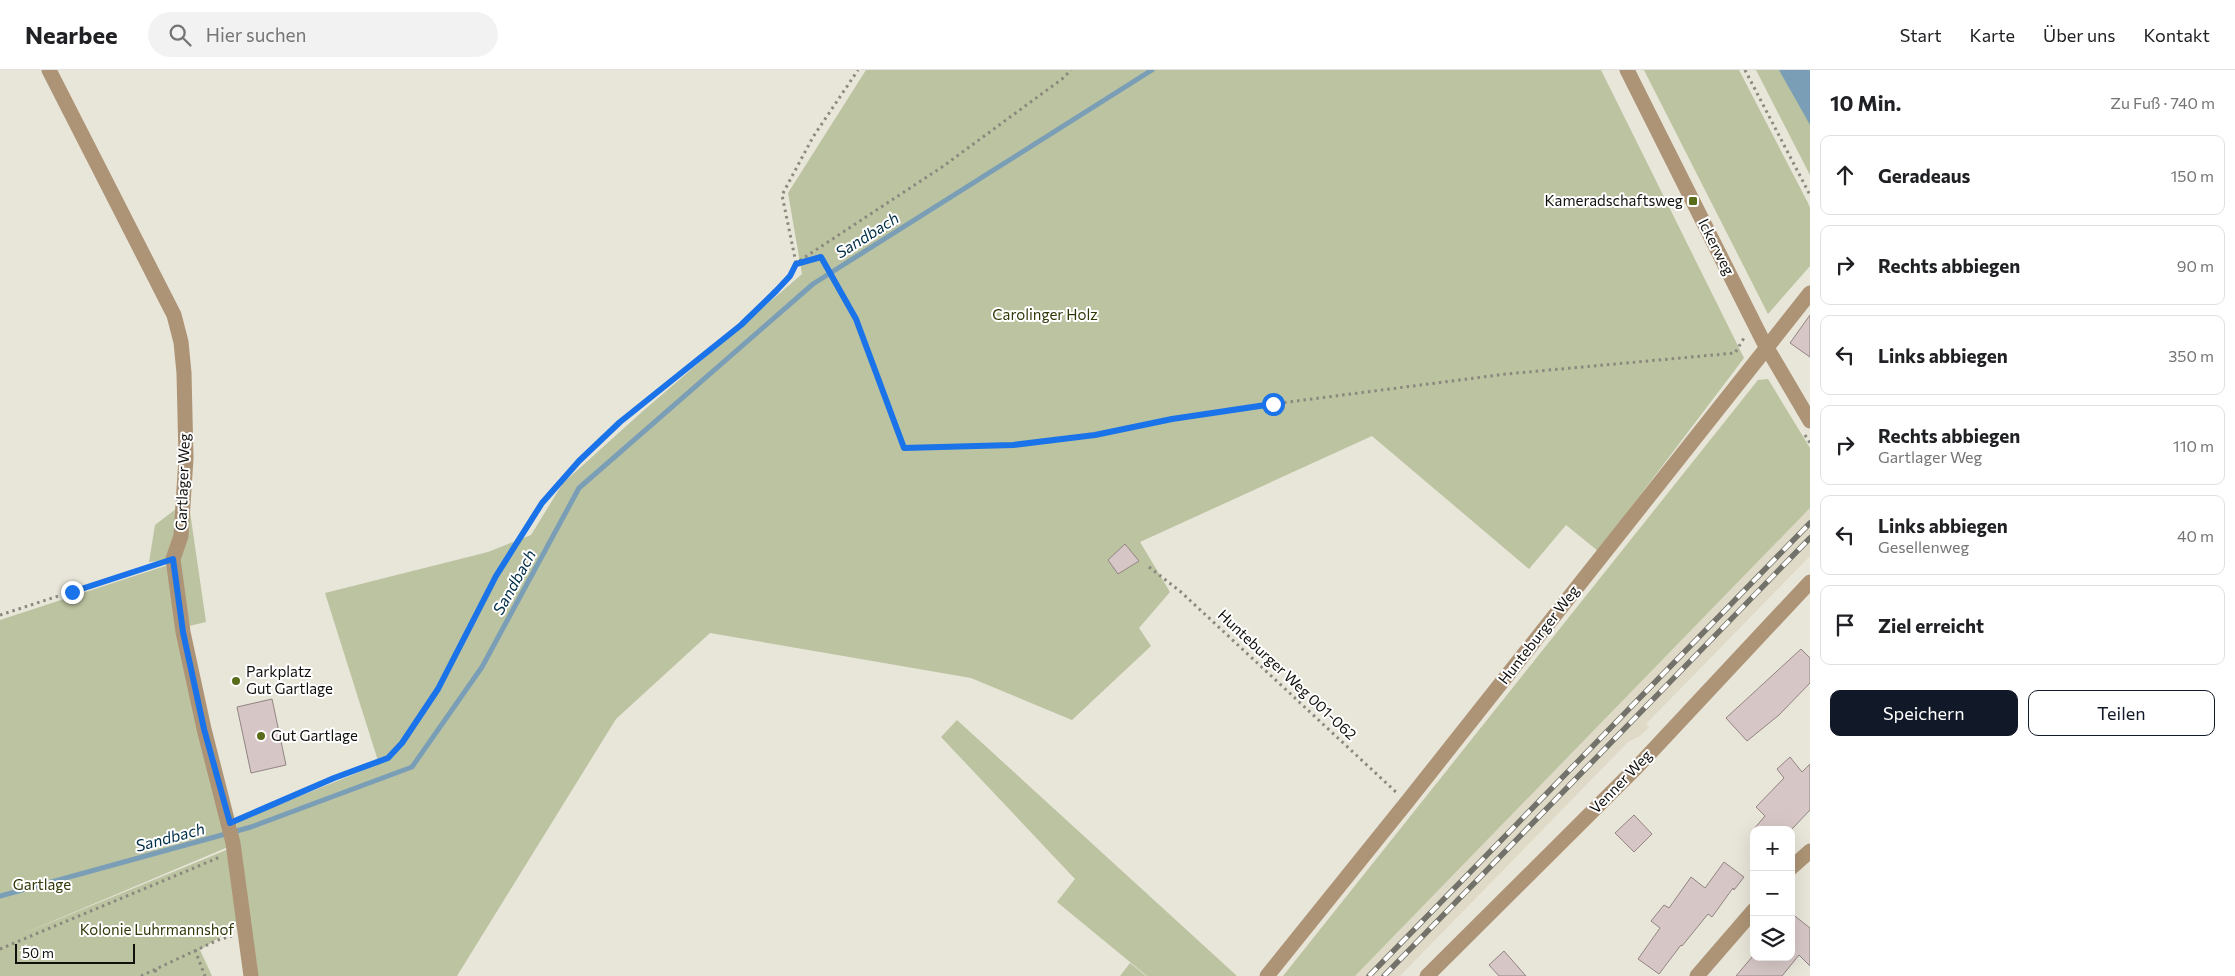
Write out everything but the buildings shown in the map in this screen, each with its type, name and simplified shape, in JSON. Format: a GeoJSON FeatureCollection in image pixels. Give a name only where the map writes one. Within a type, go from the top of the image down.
{"type":"FeatureCollection","features":[{"type":"Feature","properties":{"kind":"street","name":"Gartlager Weg"},"geometry":{"type":"LineString","coordinates":[[50,70],[174,315],[181,342],[184,374],[186,458],[181,536],[173,559],[185,642],[204,729],[230,823],[251,976]]}},
{"type":"Feature","properties":{"kind":"street","name":"Ickerweg"},"geometry":{"type":"LineString","coordinates":[[1627,70],[1766,346],[1810,421]]}},
{"type":"Feature","properties":{"kind":"street","name":"Hunteburger Weg"},"geometry":{"type":"LineString","coordinates":[[1267,976],[1810,293]]}},
{"type":"Feature","properties":{"kind":"street","name":"Venner Weg"},"geometry":{"type":"LineString","coordinates":[[1427,976],[1636,767],[1810,582]]}},
{"type":"Feature","properties":{"kind":"street"},"geometry":{"type":"LineString","coordinates":[[1795,864],[1810,850]]}},
{"type":"Feature","properties":{"kind":"street"},"geometry":{"type":"LineString","coordinates":[[1697,976],[1750,915]]}},
{"type":"Feature","properties":{"kind":"path"},"geometry":{"type":"LineString","coordinates":[[796,264],[782,195],[813,137],[858,70]]}},
{"type":"Feature","properties":{"kind":"path"},"geometry":{"type":"LineString","coordinates":[[230,823],[334,778],[388,758],[402,743],[438,689],[496,576],[542,503],[579,461],[620,422],[741,325],[790,276],[796,264],[942,167],[1072,70]]}},
{"type":"Feature","properties":{"kind":"path"},"geometry":{"type":"LineString","coordinates":[[1745,70],[1810,195]]}},
{"type":"Feature","properties":{"kind":"path"},"geometry":{"type":"LineString","coordinates":[[796,264],[821,257],[856,319],[904,448],[1022,444],[1095,435],[1172,419],[1273,404],[1506,374],[1735,354],[1747,334]]}},
{"type":"Feature","properties":{"kind":"path"},"geometry":{"type":"LineString","coordinates":[[0,615],[173,559]]}},
{"type":"Feature","properties":{"kind":"path","name":"Hunteburger Weg 001-062"},"geometry":{"type":"LineString","coordinates":[[1149,567],[1181,592],[1407,802]]}},
{"type":"Feature","properties":{"kind":"path"},"geometry":{"type":"LineString","coordinates":[[0,949],[234,847]]}},
{"type":"Feature","properties":{"kind":"path"},"geometry":{"type":"LineString","coordinates":[[141,976],[218,940],[244,933]]}},
{"type":"Feature","properties":{"kind":"path"},"geometry":{"type":"LineString","coordinates":[[195,950],[205,976]]}},
{"type":"Feature","properties":{"kind":"path"},"geometry":{"type":"LineString","coordinates":[[155,970],[158,976]]}},
{"type":"Feature","properties":{"kind":"shaded area"},"geometry":{"type":"Polygon","coordinates":[[[1810,508],[1810,556],[1646,724],[1649,727],[1640,736],[1628,742],[1400,976],[1355,976],[1810,508]]]}},
{"type":"Feature","properties":{"kind":"green space","name":"Carolinger Holz"},"geometry":{"type":"Polygon","coordinates":[[[866,70],[1601,70],[1744,358],[1598,551],[1566,525],[1529,569],[1372,436],[1140,542],[1170,592],[1139,628],[1151,646],[1072,720],[971,678],[710,633],[616,719],[457,976],[258,976],[236,822],[379,764],[325,593],[488,552],[531,535],[563,483],[643,411],[802,274],[788,193],[866,70]]]}},
{"type":"Feature","properties":{"kind":"green space"},"geometry":{"type":"Polygon","coordinates":[[[1644,70],[1739,70],[1808,203],[1810,208],[1810,266],[1768,314],[1644,70]]]}},
{"type":"Feature","properties":{"kind":"green space"},"geometry":{"type":"Polygon","coordinates":[[[1756,70],[1810,70],[1810,175],[1756,70]]]}},
{"type":"Feature","properties":{"kind":"green space"},"geometry":{"type":"Polygon","coordinates":[[[1768,379],[1810,448],[1810,508],[1355,976],[1283,976],[1758,380],[1768,379]]]}},
{"type":"Feature","properties":{"kind":"green space"},"geometry":{"type":"Polygon","coordinates":[[[181,505],[189,505],[206,622],[185,627],[178,559],[149,562],[155,525],[181,505]]]}},
{"type":"Feature","properties":{"kind":"green space"},"geometry":{"type":"Polygon","coordinates":[[[168,565],[228,847],[13,938],[231,848],[240,924],[200,950],[212,976],[0,976],[0,620],[168,565]]]}},
{"type":"Feature","properties":{"kind":"green space"},"geometry":{"type":"Polygon","coordinates":[[[957,720],[1237,976],[1147,976],[1057,902],[1075,879],[941,737],[957,720]]]}},
{"type":"Feature","properties":{"kind":"green space"},"geometry":{"type":"Polygon","coordinates":[[[1130,963],[1146,976],[1120,976],[1130,963]]]}},
{"type":"Feature","properties":{"kind":"water"},"geometry":{"type":"Polygon","coordinates":[[[1779,70],[1810,70],[1810,125],[1779,70]]]}},
{"type":"Feature","properties":{"kind":"waterway","name":"Sandbach"},"geometry":{"type":"LineString","coordinates":[[0,896],[251,827],[412,767],[482,667],[579,488],[813,284],[1152,70]]}},
{"type":"Feature","properties":{"kind":"railway"},"geometry":{"type":"LineString","coordinates":[[1369,976],[1810,523]]}},
{"type":"Feature","properties":{"kind":"railway"},"geometry":{"type":"LineString","coordinates":[[1384,976],[1810,538]]}},
{"type":"Feature","properties":{"kind":"place","name":"Kameradschaftsweg"},"geometry":{"type":"Point","coordinates":[1693,201]}},
{"type":"Feature","properties":{"kind":"place","name":"Parkplatz Gut Gartlage"},"geometry":{"type":"Point","coordinates":[236,681]}},
{"type":"Feature","properties":{"kind":"place","name":"Gut Gartlage"},"geometry":{"type":"Point","coordinates":[261,736]}},
{"type":"Feature","properties":{"kind":"route"},"geometry":{"type":"LineString","coordinates":[[72,592],[173,559],[183,632],[204,729],[230,823],[334,778],[388,758],[402,743],[438,689],[496,576],[542,503],[579,461],[620,422],[741,325],[790,276],[796,264],[821,257],[856,319],[904,448],[1013,445],[1095,435],[1172,419],[1273,404]]}},
{"type":"Feature","properties":{"kind":"park label","name":"Gartlage"},"geometry":{"type":"Point","coordinates":[42,885]}},
{"type":"Feature","properties":{"kind":"park label","name":"Kolonie Luhrmannshof"},"geometry":{"type":"Point","coordinates":[157,930]}}]}
